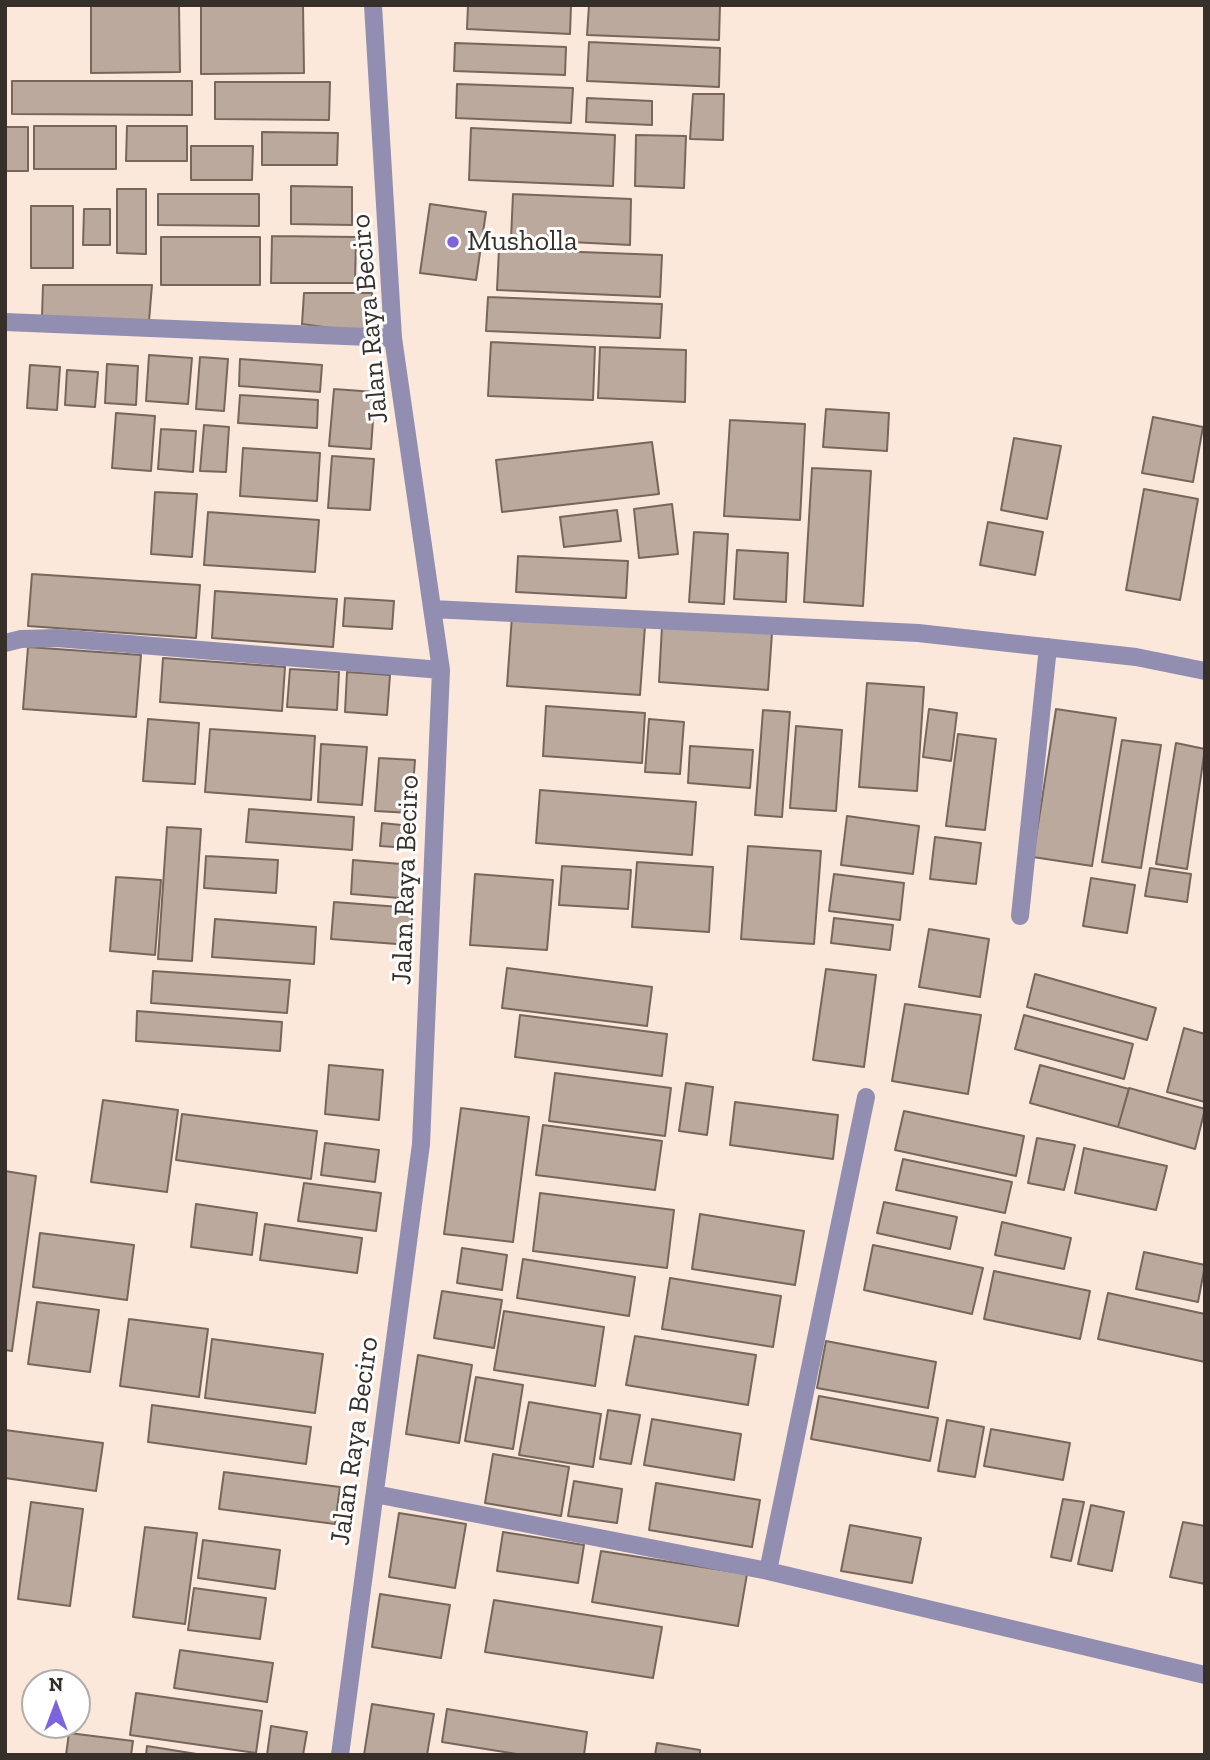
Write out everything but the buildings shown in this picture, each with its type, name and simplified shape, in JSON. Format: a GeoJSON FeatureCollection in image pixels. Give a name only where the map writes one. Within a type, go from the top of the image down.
{"type":"FeatureCollection","features":[{"type":"Feature","properties":{"kind":"street","name":"Jalan Raya Beciro"},"geometry":{"type":"LineString","coordinates":[[340,1755],[421,1144],[440,670],[393,338],[373,5]]}},
{"type":"Feature","properties":{"kind":"street"},"geometry":{"type":"LineString","coordinates":[[5,322],[393,338]]}},
{"type":"Feature","properties":{"kind":"street"},"geometry":{"type":"LineString","coordinates":[[432,609],[918,633],[1136,657],[1205,671]]}},
{"type":"Feature","properties":{"kind":"street"},"geometry":{"type":"LineString","coordinates":[[5,643],[21,639],[57,638],[440,670]]}},
{"type":"Feature","properties":{"kind":"street"},"geometry":{"type":"LineString","coordinates":[[1020,916],[1048,647]]}},
{"type":"Feature","properties":{"kind":"street"},"geometry":{"type":"LineString","coordinates":[[768,1571],[866,1097]]}},
{"type":"Feature","properties":{"kind":"street"},"geometry":{"type":"LineString","coordinates":[[375,1494],[768,1571],[1205,1675]]}},
{"type":"Feature","properties":{"kind":"place","name":"Musholla"},"geometry":{"type":"Point","coordinates":[453,242]}}]}
